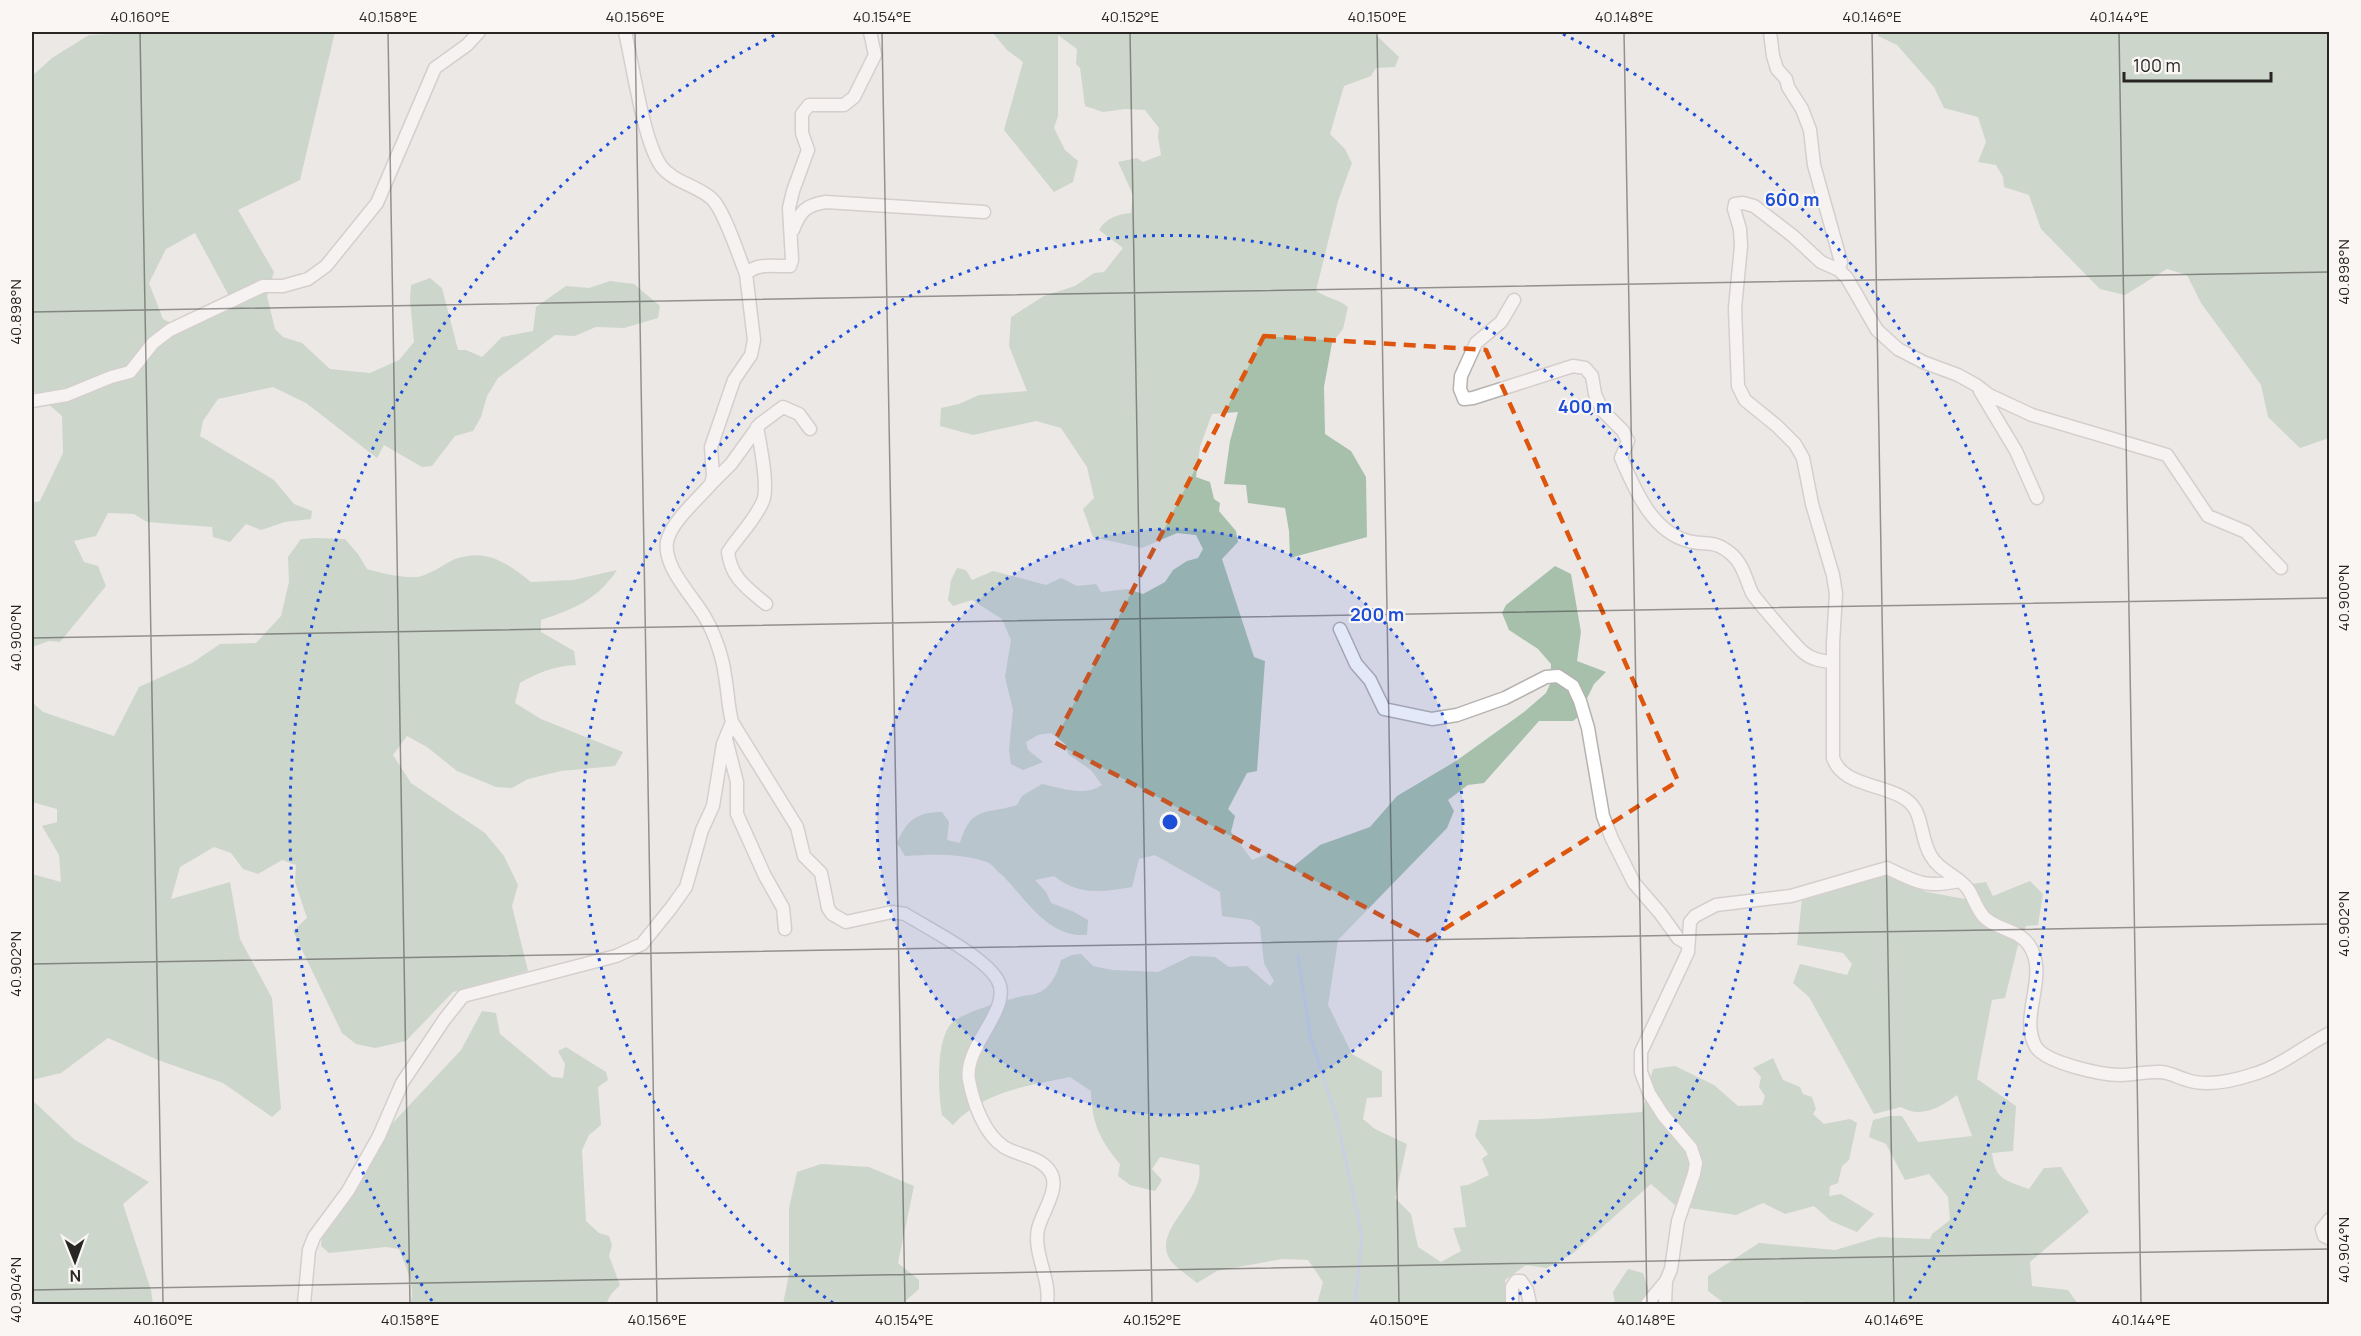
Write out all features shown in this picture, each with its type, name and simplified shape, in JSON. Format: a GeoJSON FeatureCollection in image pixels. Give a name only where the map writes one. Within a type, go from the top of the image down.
{"type":"FeatureCollection","features":[{"type":"Feature","properties":{"kind":"street"},"geometry":{"type":"LineString","coordinates":[[32,401],[67,395],[111,377],[130,372],[153,344],[170,330],[263,286],[283,286],[308,279],[326,266],[377,204],[435,68],[467,45],[479,32]]}},
{"type":"Feature","properties":{"kind":"street"},"geometry":{"type":"LineString","coordinates":[[625,32],[649,137],[661,165],[674,178],[691,185],[713,199],[746,274],[754,340],[751,355],[734,380],[711,447],[713,476],[711,484]]}},
{"type":"Feature","properties":{"kind":"street"},"geometry":{"type":"LineString","coordinates":[[746,274],[751,268],[760,266],[790,266],[792,260],[789,208],[808,150],[802,132],[802,114],[809,105],[844,105],[854,97],[875,55],[870,32]]}},
{"type":"Feature","properties":{"kind":"street"},"geometry":{"type":"LineString","coordinates":[[1770,32],[1777,69],[1786,79],[1810,130],[1814,165],[1841,262],[1839,270]]}},
{"type":"Feature","properties":{"kind":"street"},"geometry":{"type":"LineString","coordinates":[[790,235],[799,213],[813,204],[826,202],[984,212]]}},
{"type":"Feature","properties":{"kind":"street"},"geometry":{"type":"LineString","coordinates":[[2281,568],[2246,532],[2208,516],[2167,455],[2032,415],[1989,395],[1958,375],[1923,362],[1898,349],[1876,330],[1848,278],[1839,270],[1821,262],[1793,236],[1754,206],[1743,203],[1735,204],[1741,246],[1735,308],[1738,386],[1745,400],[1795,444],[1803,458],[1812,504],[1825,541],[1833,575],[1836,594],[1833,758],[1836,768],[1855,780],[1902,798],[1914,807],[1932,858],[1968,889],[1974,905],[1987,920],[2020,935],[2030,946],[2035,960],[2035,988],[2030,1026],[2037,1049],[2055,1061],[2100,1072],[2121,1075],[2174,1073],[2195,1082],[2218,1083],[2255,1074],[2330,1033]]}},
{"type":"Feature","properties":{"kind":"street"},"geometry":{"type":"LineString","coordinates":[[1514,300],[1502,322],[1476,343],[1461,376],[1460,389],[1464,399],[1573,366],[1585,368],[1592,376],[1595,394],[1602,410],[1623,431],[1628,441],[1621,458],[1639,497],[1663,528],[1686,541],[1715,543],[1732,555],[1745,573],[1753,595],[1804,652],[1817,660],[1833,662]]}},
{"type":"Feature","properties":{"kind":"street"},"geometry":{"type":"LineString","coordinates":[[1976,385],[2016,451],[2037,498]]}},
{"type":"Feature","properties":{"kind":"street"},"geometry":{"type":"LineString","coordinates":[[810,429],[799,414],[783,407],[758,427],[731,464],[670,531],[667,555],[669,565],[696,601],[708,622],[725,674],[732,722],[796,827],[804,856],[821,873],[828,909],[846,922],[892,912],[905,914],[986,965],[998,981],[1001,996],[997,1010],[979,1039],[968,1077],[991,1137],[1005,1148],[1037,1161],[1052,1174],[1054,1184],[1038,1229],[1038,1244],[1049,1292],[1047,1305]]}},
{"type":"Feature","properties":{"kind":"street"},"geometry":{"type":"LineString","coordinates":[[758,427],[764,472],[764,499],[753,519],[728,552],[730,566],[739,580],[766,604]]}},
{"type":"Feature","properties":{"kind":"street"},"geometry":{"type":"LineString","coordinates":[[1340,629],[1356,664],[1370,681],[1384,709],[1432,719],[1457,715],[1505,698],[1546,677],[1558,676],[1573,686],[1588,728],[1603,816],[1612,839],[1634,883],[1678,938],[1688,944]]}},
{"type":"Feature","properties":{"kind":"street"},"geometry":{"type":"LineString","coordinates":[[304,1305],[309,1250],[314,1237],[348,1191],[379,1136],[402,1083],[444,1020],[464,996],[616,956],[642,944],[686,887],[702,830],[713,806],[725,738],[732,722]]}},
{"type":"Feature","properties":{"kind":"street"},"geometry":{"type":"LineString","coordinates":[[725,738],[737,782],[737,814],[765,876],[783,908],[784,929]]}},
{"type":"Feature","properties":{"kind":"street"},"geometry":{"type":"LineString","coordinates":[[1647,1305],[1666,1281],[1671,1269],[1678,1221],[1696,1163],[1691,1148],[1663,1115],[1649,1092],[1641,1072],[1641,1052],[1688,952],[1690,922],[1695,916],[1716,905],[1791,896],[1887,868],[1918,884],[1936,885],[1960,881]]}},
{"type":"Feature","properties":{"kind":"street"},"geometry":{"type":"LineString","coordinates":[[2330,1219],[2322,1229],[2324,1236],[2330,1239]]}},
{"type":"Feature","properties":{"kind":"street"},"geometry":{"type":"LineString","coordinates":[[1512,1305],[1512,1287],[1516,1281],[1521,1281],[1527,1290],[1530,1305]]}},
{"type":"Feature","properties":{"kind":"street"},"geometry":{"type":"LineString","coordinates":[[1665,1305],[1666,1281]]}},
{"type":"Feature","properties":{"kind":"highlighted area"},"geometry":{"type":"Polygon","coordinates":[[[1264,336],[1486,350],[1678,781],[1427,940],[1054,742],[1264,336]]]}},
{"type":"Feature","properties":{"kind":"green space"},"geometry":{"type":"Polygon","coordinates":[[[160,32],[335,32],[300,180],[238,210],[274,272],[267,296],[275,329],[283,337],[302,343],[330,369],[370,373],[399,360],[414,342],[411,285],[430,278],[442,288],[458,350],[466,350],[482,357],[502,337],[533,331],[536,307],[566,286],[589,288],[610,281],[634,284],[660,306],[658,318],[624,328],[596,327],[575,336],[555,335],[498,378],[487,396],[481,417],[473,431],[455,436],[432,466],[422,467],[384,445],[377,458],[306,403],[273,387],[218,399],[203,421],[200,436],[274,480],[294,504],[312,511],[311,519],[285,522],[261,530],[246,524],[230,542],[213,537],[212,527],[147,522],[134,514],[108,513],[96,536],[74,541],[84,562],[98,566],[106,586],[60,642],[49,641],[32,647],[32,503],[40,501],[63,453],[62,416],[32,390],[32,76],[52,58],[89,35],[160,32]],[[195,233],[166,249],[149,283],[163,319],[185,330],[235,307],[195,233]]]}},
{"type":"Feature","properties":{"kind":"green space"},"geometry":{"type":"Polygon","coordinates":[[[992,32],[1373,32],[1399,57],[1395,67],[1376,68],[1371,76],[1344,86],[1330,134],[1345,149],[1352,163],[1338,201],[1316,291],[1348,307],[1343,329],[1332,343],[1324,387],[1325,434],[1351,451],[1366,477],[1367,537],[1290,558],[1285,508],[1248,503],[1246,485],[1224,484],[1230,441],[1238,412],[1212,414],[1200,447],[1196,477],[1210,482],[1214,499],[1220,503],[1219,511],[1236,531],[1238,542],[1222,559],[1254,657],[1265,661],[1257,771],[1247,773],[1228,809],[1235,816],[1231,832],[1252,860],[1267,854],[1294,866],[1320,845],[1370,827],[1397,796],[1456,761],[1524,712],[1546,693],[1550,684],[1551,664],[1538,649],[1509,630],[1502,613],[1506,605],[1555,566],[1571,574],[1581,632],[1577,661],[1606,672],[1594,684],[1578,717],[1573,721],[1539,721],[1484,783],[1468,785],[1448,800],[1454,811],[1447,828],[1338,940],[1328,1005],[1352,1054],[1382,1071],[1382,1097],[1367,1098],[1363,1119],[1375,1129],[1407,1144],[1395,1198],[1411,1214],[1418,1247],[1441,1262],[1461,1251],[1453,1228],[1466,1227],[1460,1186],[1468,1185],[1489,1175],[1482,1159],[1488,1154],[1475,1136],[1479,1120],[1540,1119],[1642,1112],[1653,1069],[1675,1066],[1714,1085],[1738,1106],[1762,1105],[1765,1096],[1759,1087],[1761,1077],[1753,1068],[1773,1058],[1783,1080],[1800,1087],[1803,1094],[1812,1097],[1816,1109],[1813,1114],[1824,1124],[1850,1119],[1857,1123],[1849,1160],[1842,1166],[1838,1183],[1830,1186],[1829,1196],[1841,1194],[1874,1214],[1857,1232],[1831,1221],[1814,1206],[1785,1214],[1763,1203],[1736,1215],[1676,1206],[1651,1184],[1572,1254],[1547,1268],[1526,1265],[1505,1280],[1508,1304],[1317,1304],[1323,1282],[1308,1260],[1282,1259],[1217,1271],[1197,1283],[1177,1267],[1169,1258],[1166,1247],[1168,1236],[1195,1190],[1199,1178],[1199,1165],[1160,1157],[1152,1169],[1162,1180],[1155,1191],[1130,1185],[1118,1176],[1120,1164],[1098,1130],[1091,1091],[1070,1077],[1022,1087],[992,1097],[978,1104],[953,1125],[942,1115],[939,1065],[948,1028],[954,1021],[976,1011],[1042,991],[1054,978],[1061,960],[1072,955],[1081,954],[1093,966],[1112,970],[1158,972],[1191,956],[1215,957],[1229,967],[1247,966],[1270,986],[1274,981],[1264,963],[1260,927],[1251,920],[1222,916],[1220,892],[1155,855],[1139,859],[1132,887],[1091,891],[1073,887],[1054,876],[1035,880],[1046,892],[1051,903],[1088,920],[1087,935],[1060,930],[1038,915],[987,862],[956,856],[905,856],[897,843],[909,823],[919,816],[933,812],[942,812],[949,822],[947,840],[960,843],[969,822],[975,817],[988,811],[1017,805],[1022,796],[1042,784],[1081,791],[1095,789],[1102,785],[1091,770],[1068,754],[1065,744],[1051,733],[1038,735],[1026,742],[1028,750],[1043,762],[1023,770],[1011,764],[1009,750],[1013,710],[1005,677],[1011,640],[1002,619],[972,600],[953,606],[948,600],[951,580],[957,568],[966,570],[972,580],[993,571],[1046,585],[1061,578],[1077,586],[1096,584],[1101,592],[1128,589],[1143,594],[1165,582],[1173,570],[1187,561],[1198,558],[1203,549],[1196,535],[1177,533],[1142,548],[1093,537],[1083,509],[1094,498],[1087,467],[1061,428],[1036,421],[973,435],[940,426],[941,408],[959,404],[979,395],[1027,391],[1009,346],[1011,317],[1044,296],[1075,286],[1094,273],[1104,272],[1123,248],[1099,230],[1113,217],[1131,213],[1133,195],[1118,162],[1137,158],[1143,162],[1161,155],[1159,128],[1145,110],[1125,109],[1103,112],[1085,106],[1080,68],[1076,64],[1077,49],[1058,35],[1058,116],[1054,128],[1065,150],[1078,161],[1073,182],[1054,192],[1004,130],[1023,62],[1007,50],[992,32]]]}},
{"type":"Feature","properties":{"kind":"green space"},"geometry":{"type":"Polygon","coordinates":[[[1880,32],[2329,32],[2329,438],[2300,448],[2268,417],[2261,385],[2201,303],[2187,275],[2167,269],[2125,295],[2100,289],[2041,229],[2029,195],[2004,187],[2003,177],[1996,165],[1978,162],[1986,142],[1978,117],[1944,108],[1934,87],[1897,45],[1878,36],[1880,32]]]}},
{"type":"Feature","properties":{"kind":"green space"},"geometry":{"type":"Polygon","coordinates":[[[301,539],[345,539],[367,569],[402,577],[422,576],[455,559],[477,555],[505,563],[531,582],[573,580],[617,570],[601,589],[584,602],[541,620],[541,632],[574,651],[576,665],[547,670],[520,683],[515,703],[541,719],[623,752],[615,766],[561,771],[528,779],[512,788],[496,787],[457,771],[427,747],[407,736],[393,755],[411,783],[485,833],[504,856],[518,885],[512,906],[528,971],[453,992],[406,1041],[375,1048],[356,1044],[342,1033],[293,931],[307,918],[295,882],[296,865],[282,860],[258,874],[243,869],[231,853],[214,847],[180,867],[171,899],[230,882],[240,939],[272,998],[281,1109],[272,1117],[223,1083],[158,1060],[108,1038],[61,1073],[32,1080],[32,874],[61,882],[59,855],[42,826],[57,822],[57,809],[32,802],[32,702],[43,712],[114,736],[139,687],[192,663],[220,644],[256,643],[281,616],[289,582],[288,557],[301,539]]]}},
{"type":"Feature","properties":{"kind":"green space"},"geometry":{"type":"Polygon","coordinates":[[[1883,875],[1927,892],[1965,899],[1971,884],[1986,882],[1993,896],[2030,881],[2043,894],[2038,925],[2026,926],[2018,945],[2005,998],[1992,1000],[1977,1079],[2016,1106],[2013,1151],[1992,1153],[1993,1162],[1999,1174],[2008,1181],[2029,1189],[2044,1168],[2061,1167],[2089,1212],[2030,1262],[2032,1286],[2068,1290],[2078,1304],[1803,1304],[1803,1301],[1795,1304],[1725,1304],[1708,1291],[1708,1276],[1759,1243],[1835,1250],[1879,1237],[1930,1239],[1932,1234],[1950,1220],[1948,1197],[1929,1174],[1905,1180],[1886,1144],[1869,1137],[1873,1120],[1889,1116],[1902,1116],[1918,1142],[1972,1136],[1957,1095],[1944,1104],[1923,1112],[1901,1107],[1874,1114],[1809,997],[1793,983],[1800,964],[1847,975],[1852,964],[1843,953],[1797,945],[1802,899],[1883,875]]]}},
{"type":"Feature","properties":{"kind":"green space"},"geometry":{"type":"Polygon","coordinates":[[[482,1011],[496,1013],[500,1034],[552,1077],[563,1078],[565,1064],[558,1051],[566,1047],[606,1072],[608,1080],[598,1087],[601,1125],[589,1135],[582,1150],[586,1221],[599,1233],[609,1236],[612,1245],[609,1256],[620,1285],[611,1294],[606,1304],[410,1304],[411,1284],[399,1249],[386,1247],[329,1253],[321,1246],[322,1233],[389,1127],[461,1050],[482,1011]]]}},
{"type":"Feature","properties":{"kind":"green space"},"geometry":{"type":"Polygon","coordinates":[[[32,1100],[75,1140],[149,1182],[123,1204],[151,1290],[153,1304],[32,1304],[32,1100]]]}},
{"type":"Feature","properties":{"kind":"green space"},"geometry":{"type":"Polygon","coordinates":[[[821,1164],[869,1167],[914,1186],[898,1263],[919,1280],[919,1289],[902,1304],[783,1304],[789,1274],[789,1208],[797,1172],[821,1164]]]}},
{"type":"Feature","properties":{"kind":"green space"},"geometry":{"type":"Polygon","coordinates":[[[1628,1269],[1643,1273],[1649,1291],[1641,1304],[1615,1304],[1613,1292],[1628,1269]]]}},
{"type":"Feature","properties":{"kind":"waterway"},"geometry":{"type":"LineString","coordinates":[[1298,955],[1310,1035],[1337,1120],[1362,1236],[1355,1304]]}}]}
